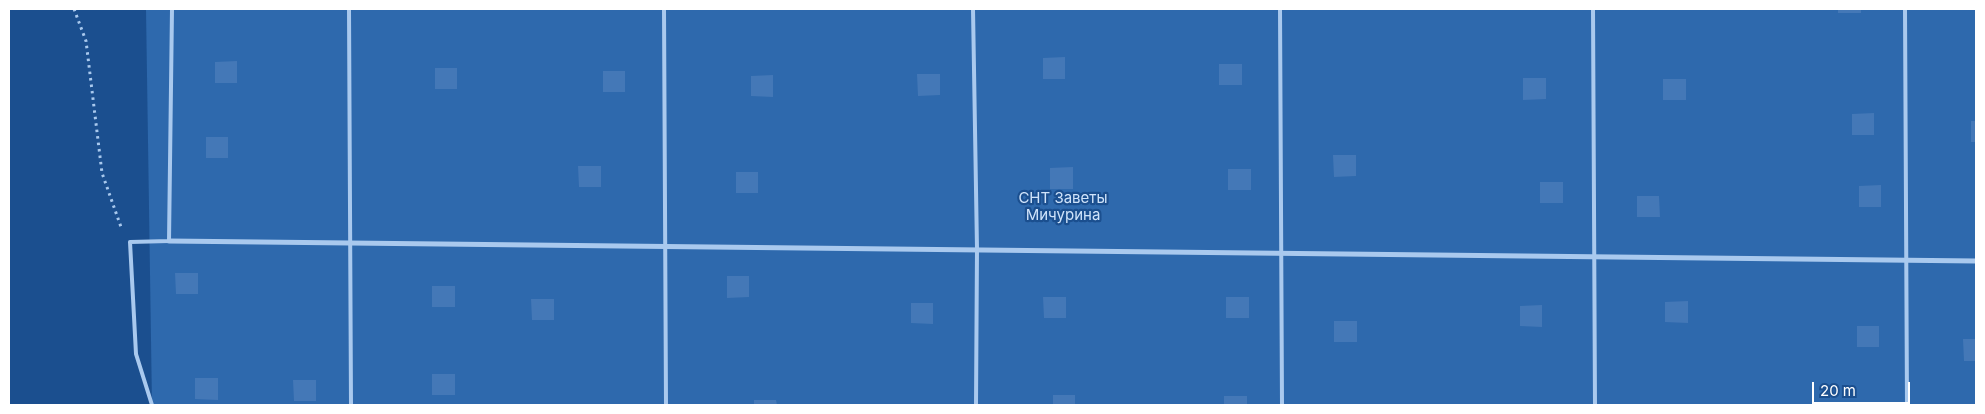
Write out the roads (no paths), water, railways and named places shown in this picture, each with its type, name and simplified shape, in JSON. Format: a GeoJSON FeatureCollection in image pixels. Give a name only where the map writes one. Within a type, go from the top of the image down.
{"type":"FeatureCollection","features":[{"type":"Feature","properties":{"kind":"street"},"geometry":{"type":"LineString","coordinates":[[170,240],[1976,261]]}},
{"type":"Feature","properties":{"kind":"lane"},"geometry":{"type":"LineString","coordinates":[[152,405],[136,354],[130,242],[170,240],[172,9]]}},
{"type":"Feature","properties":{"kind":"lane"},"geometry":{"type":"LineString","coordinates":[[349,9],[351,405]]}},
{"type":"Feature","properties":{"kind":"lane"},"geometry":{"type":"LineString","coordinates":[[664,9],[666,405]]}},
{"type":"Feature","properties":{"kind":"lane"},"geometry":{"type":"LineString","coordinates":[[973,9],[977,249],[976,405]]}},
{"type":"Feature","properties":{"kind":"lane"},"geometry":{"type":"LineString","coordinates":[[1280,9],[1282,405]]}},
{"type":"Feature","properties":{"kind":"lane"},"geometry":{"type":"LineString","coordinates":[[1592,9],[1594,405]]}},
{"type":"Feature","properties":{"kind":"lane"},"geometry":{"type":"LineString","coordinates":[[1906,9],[1907,405]]}},
{"type":"Feature","properties":{"kind":"park label","name":"СНТ Заветы Мичурина"},"geometry":{"type":"Point","coordinates":[1063,206]}}]}
